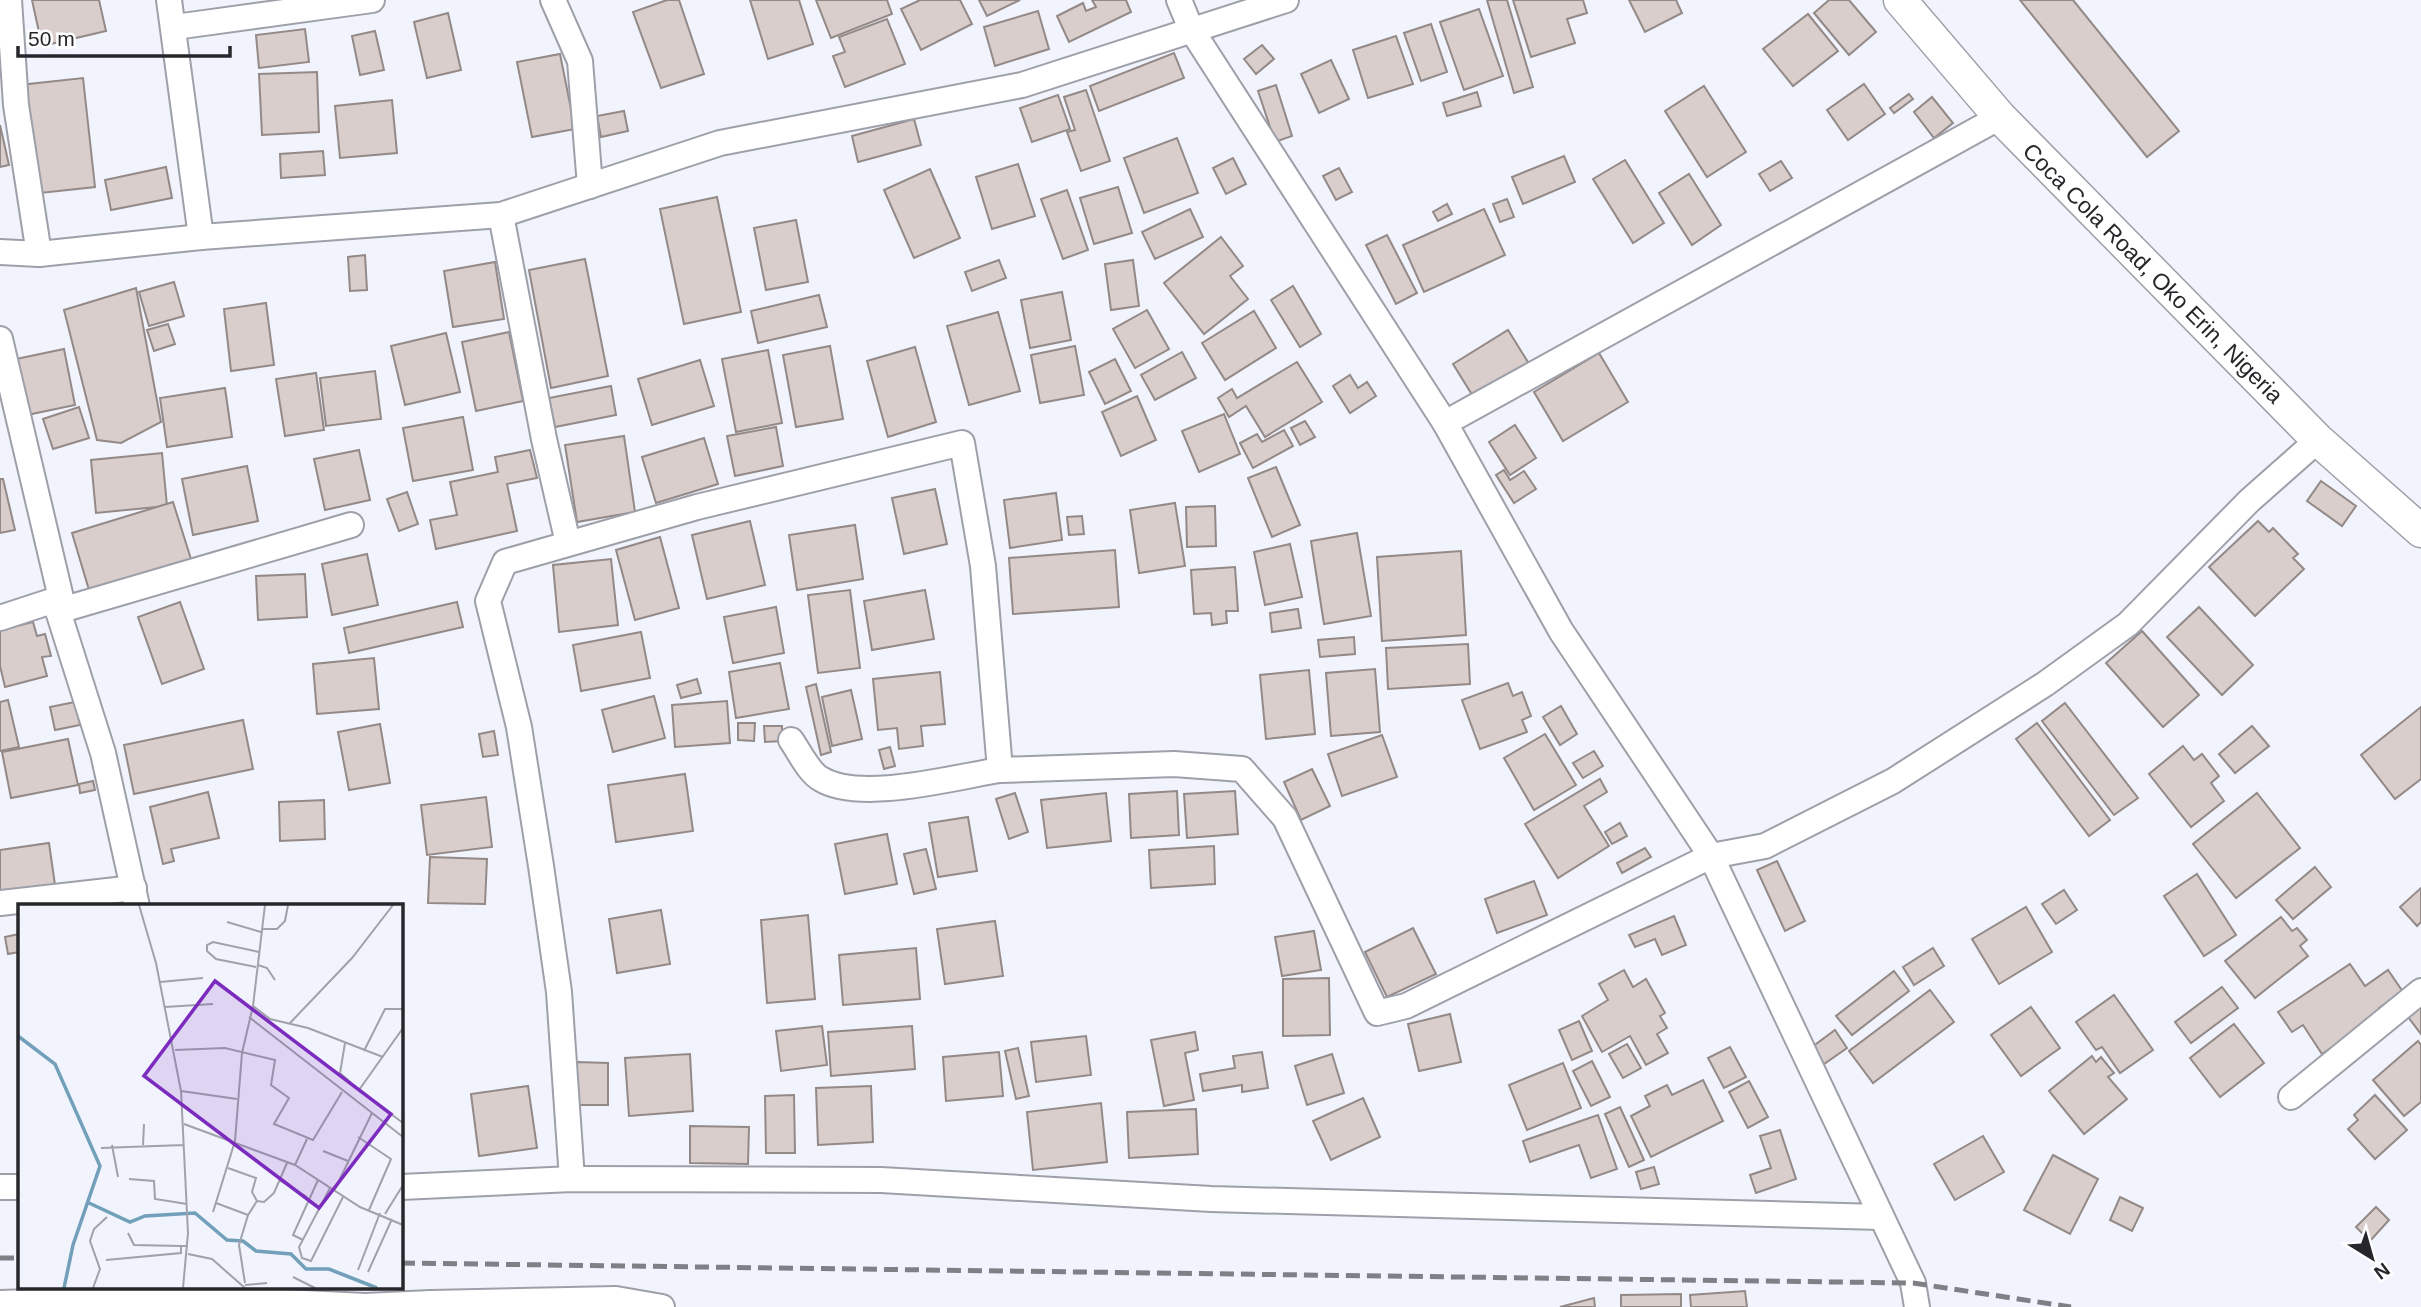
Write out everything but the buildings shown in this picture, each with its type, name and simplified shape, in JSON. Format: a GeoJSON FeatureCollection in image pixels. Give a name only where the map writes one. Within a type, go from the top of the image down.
{"type":"FeatureCollection","features":[{"type":"Feature","properties":{"kind":"street"},"geometry":{"type":"LineString","coordinates":[[9,0],[16,105],[39,254]]}},
{"type":"Feature","properties":{"kind":"street"},"geometry":{"type":"LineString","coordinates":[[169,0],[175,27],[201,237]]}},
{"type":"Feature","properties":{"kind":"street"},"geometry":{"type":"LineString","coordinates":[[175,27],[372,0]]}},
{"type":"Feature","properties":{"kind":"street"},"geometry":{"type":"LineString","coordinates":[[553,0],[580,61],[590,186]]}},
{"type":"Feature","properties":{"kind":"street"},"geometry":{"type":"LineString","coordinates":[[1178,0],[1191,29],[1445,423],[1561,631],[1711,856],[1913,1283],[1917,1307]]}},
{"type":"Feature","properties":{"kind":"street"},"geometry":{"type":"LineString","coordinates":[[0,252],[39,254],[201,237],[501,215],[720,143],[1021,85],[1286,0]]}},
{"type":"Feature","properties":{"kind":"street","name":"Coca Cola Road, Oko Erin, Nigeria"},"geometry":{"type":"LineString","coordinates":[[1900,0],[2000,117],[2318,440],[2421,531]]}},
{"type":"Feature","properties":{"kind":"street"},"geometry":{"type":"LineString","coordinates":[[1445,423],[2000,117]]}},
{"type":"Feature","properties":{"kind":"street"},"geometry":{"type":"LineString","coordinates":[[501,215],[544,439],[568,543]]}},
{"type":"Feature","properties":{"kind":"street"},"geometry":{"type":"LineString","coordinates":[[0,339],[60,604],[103,753],[136,897],[0,903]]}},
{"type":"Feature","properties":{"kind":"street"},"geometry":{"type":"LineString","coordinates":[[791,740],[820,779],[849,788],[880,788],[1000,770],[1174,764],[1242,769],[1285,818],[1377,1013],[1406,1006],[1711,856],[1765,846],[1881,787],[2045,684],[2128,624],[2249,501],[2318,440]]}},
{"type":"Feature","properties":{"kind":"street"},"geometry":{"type":"LineString","coordinates":[[572,1179],[559,992],[543,879],[519,727],[488,601],[505,562],[697,507],[962,443],[983,566],[1000,770]]}},
{"type":"Feature","properties":{"kind":"street"},"geometry":{"type":"LineString","coordinates":[[0,618],[351,525]]}},
{"type":"Feature","properties":{"kind":"street"},"geometry":{"type":"LineString","coordinates":[[2291,1097],[2421,990]]}},
{"type":"Feature","properties":{"kind":"street"},"geometry":{"type":"LineString","coordinates":[[402,1187],[572,1179],[881,1180],[1281,1202],[1780,1212],[1881,1217]]}},
{"type":"Feature","properties":{"kind":"street"},"geometry":{"type":"LineString","coordinates":[[0,1187],[18,1187]]}},
{"type":"Feature","properties":{"kind":"street"},"geometry":{"type":"LineString","coordinates":[[0,1303],[179,1297],[365,1306],[616,1298],[662,1307]]}},
{"type":"Feature","properties":{"kind":"railway"},"geometry":{"type":"LineString","coordinates":[[0,1258],[18,1258]]}},
{"type":"Feature","properties":{"kind":"railway"},"geometry":{"type":"LineString","coordinates":[[402,1263],[1913,1283],[2071,1307]]}}]}
